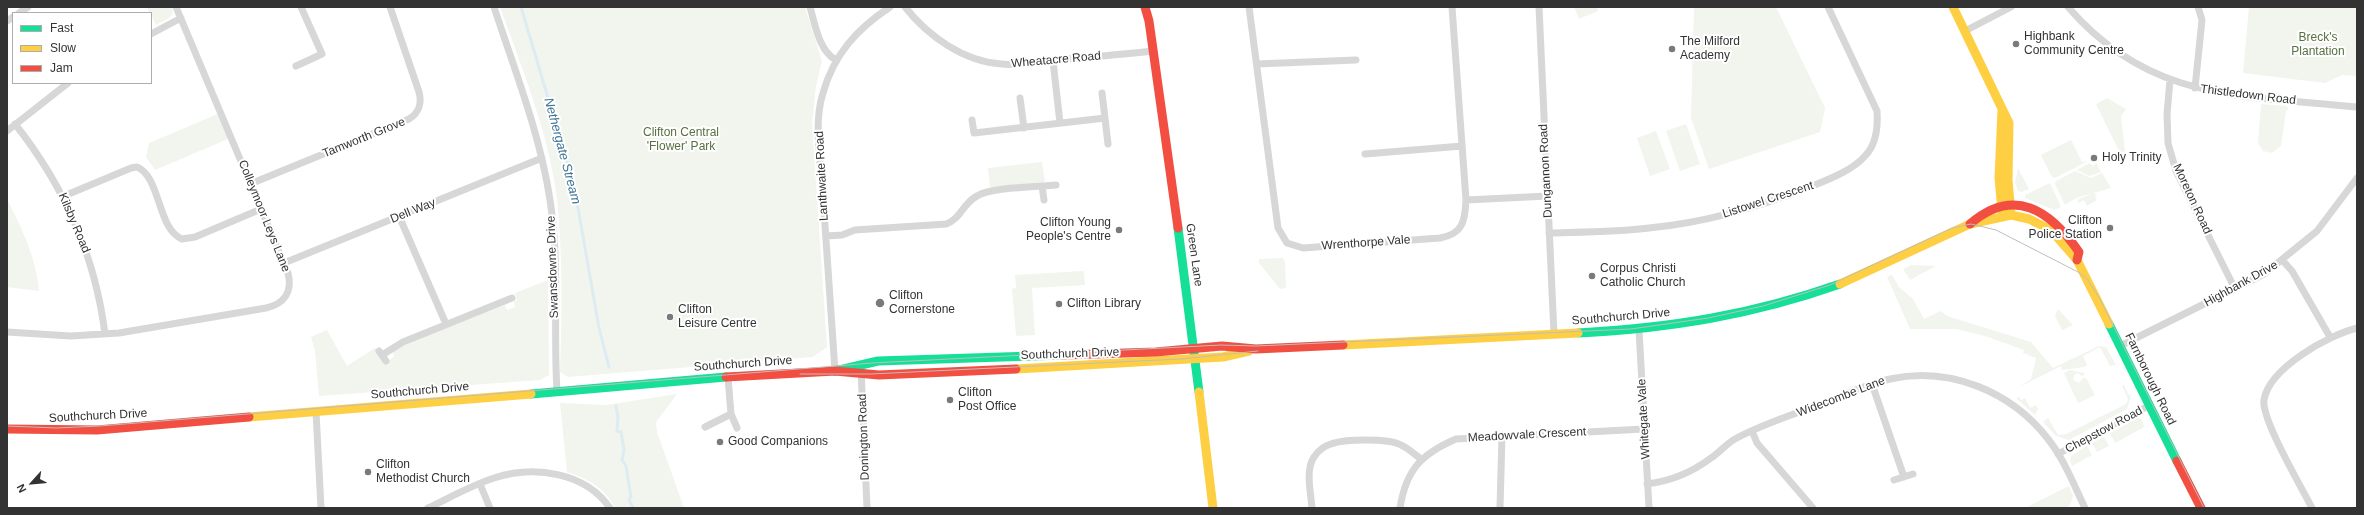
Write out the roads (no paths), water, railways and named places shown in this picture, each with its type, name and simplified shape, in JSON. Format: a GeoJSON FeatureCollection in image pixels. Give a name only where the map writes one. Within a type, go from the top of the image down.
{"type":"FeatureCollection","features":[{"type":"Feature","properties":{"kind":"street","name":"Colleymoor Leys Lane"},"geometry":{"type":"LineString","coordinates":[[7,332],[51,335],[105,334],[169,326],[276,305],[286,297],[289,289],[289,280],[284,263],[176,7]]}},
{"type":"Feature","properties":{"kind":"street"},"geometry":{"type":"LineString","coordinates":[[296,66],[322,54],[301,7]]}},
{"type":"Feature","properties":{"kind":"street","name":"Tamworth Grove"},"geometry":{"type":"LineString","coordinates":[[250,184],[409,119],[416,113],[420,105],[419,92],[390,7]]}},
{"type":"Feature","properties":{"kind":"street","name":"Swansdowne Drive"},"geometry":{"type":"LineString","coordinates":[[494,7],[542,158],[555,244],[557,391]]}},
{"type":"Feature","properties":{"kind":"street"},"geometry":{"type":"LineString","coordinates":[[810,7],[822,45],[828,55],[836,60]]}},
{"type":"Feature","properties":{"kind":"street","name":"Lanthwaite Road"},"geometry":{"type":"LineString","coordinates":[[835,371],[819,114],[822,94],[836,60],[855,35],[890,7]]}},
{"type":"Feature","properties":{"kind":"street","name":"Wheatacre Road"},"geometry":{"type":"LineString","coordinates":[[905,7],[936,37],[955,50],[978,59],[1007,65],[1153,51]]}},
{"type":"Feature","properties":{"kind":"street","name":"Green Lane"},"geometry":{"type":"LineString","coordinates":[[1145,7],[1153,51],[1194,349],[1213,508]]}},
{"type":"Feature","properties":{"kind":"street","name":"Wrenthorpe Vale"},"geometry":{"type":"LineString","coordinates":[[1249,7],[1278,228],[1287,243],[1302,248],[1448,236],[1460,229],[1464,223],[1466,200],[1452,7]]}},
{"type":"Feature","properties":{"kind":"street","name":"Dungannon Road"},"geometry":{"type":"LineString","coordinates":[[1539,7],[1554,334]]}},
{"type":"Feature","properties":{"kind":"street","name":"Listowel Crescent"},"geometry":{"type":"LineString","coordinates":[[1549,233],[1649,228],[1714,217],[1786,197],[1820,183],[1859,162],[1868,152],[1872,144],[1878,121],[1877,111],[1828,7]]}},
{"type":"Feature","properties":{"kind":"street"},"geometry":{"type":"LineString","coordinates":[[1953,7],[2009,123],[2008,180],[2010,204],[2008,216]]}},
{"type":"Feature","properties":{"kind":"street"},"geometry":{"type":"LineString","coordinates":[[1965,31],[2011,7]]}},
{"type":"Feature","properties":{"kind":"street","name":"Thistledown Road"},"geometry":{"type":"LineString","coordinates":[[2068,7],[2104,43],[2135,65],[2170,80],[2213,92],[2357,107]]}},
{"type":"Feature","properties":{"kind":"street"},"geometry":{"type":"LineString","coordinates":[[2195,88],[2202,20],[2198,7]]}},
{"type":"Feature","properties":{"kind":"street"},"geometry":{"type":"LineString","coordinates":[[152,33],[181,18]]}},
{"type":"Feature","properties":{"kind":"street"},"geometry":{"type":"LineString","coordinates":[[1257,64],[1356,60]]}},
{"type":"Feature","properties":{"kind":"street"},"geometry":{"type":"LineString","coordinates":[[1054,61],[1060,123]]}},
{"type":"Feature","properties":{"kind":"street","name":"Moreton Road"},"geometry":{"type":"LineString","coordinates":[[2170,80],[2166,114],[2168,143],[2176,171],[2236,289]]}},
{"type":"Feature","properties":{"kind":"street"},"geometry":{"type":"LineString","coordinates":[[7,131],[67,84]]}},
{"type":"Feature","properties":{"kind":"street"},"geometry":{"type":"LineString","coordinates":[[1102,93],[1108,144]]}},
{"type":"Feature","properties":{"kind":"street"},"geometry":{"type":"LineString","coordinates":[[1020,98],[1024,128]]}},
{"type":"Feature","properties":{"kind":"street"},"geometry":{"type":"LineString","coordinates":[[2002,108],[1999,205],[2008,216]]}},
{"type":"Feature","properties":{"kind":"street"},"geometry":{"type":"LineString","coordinates":[[972,120],[974,133],[1105,118]]}},
{"type":"Feature","properties":{"kind":"street","name":"Kilsby Road"},"geometry":{"type":"LineString","coordinates":[[15,124],[38,153],[64,196],[88,253],[99,296],[105,334]]}},
{"type":"Feature","properties":{"kind":"street"},"geometry":{"type":"LineString","coordinates":[[1365,154],[1462,146]]}},
{"type":"Feature","properties":{"kind":"street","name":"Dell Way"},"geometry":{"type":"LineString","coordinates":[[284,263],[542,158]]}},
{"type":"Feature","properties":{"kind":"street"},"geometry":{"type":"LineString","coordinates":[[64,196],[131,168],[137,167],[148,176],[171,230],[178,237],[187,239],[261,209]]}},
{"type":"Feature","properties":{"kind":"street","name":"Highbank Drive"},"geometry":{"type":"LineString","coordinates":[[2120,346],[2264,274],[2317,231],[2357,178]]}},
{"type":"Feature","properties":{"kind":"street"},"geometry":{"type":"LineString","coordinates":[[826,236],[842,235],[855,230],[946,224],[956,219],[968,202],[982,193],[1056,185]]}},
{"type":"Feature","properties":{"kind":"street"},"geometry":{"type":"LineString","coordinates":[[1042,186],[1044,200]]}},
{"type":"Feature","properties":{"kind":"street"},"geometry":{"type":"LineString","coordinates":[[1466,200],[1548,196]]}},
{"type":"Feature","properties":{"kind":"street","name":"Farnborough Road"},"geometry":{"type":"LineString","coordinates":[[1999,205],[2010,204],[2035,211],[2049,218],[2062,228],[2079,252],[2077,260]]}},
{"type":"Feature","properties":{"kind":"street","name":"Southchurch Drive"},"geometry":{"type":"LineString","coordinates":[[1970,224],[1976,216],[1999,205]]}},
{"type":"Feature","properties":{"kind":"street"},"geometry":{"type":"LineString","coordinates":[[399,216],[446,324]]}},
{"type":"Feature","properties":{"kind":"street","name":"Farnborough Road"},"geometry":{"type":"LineString","coordinates":[[1990,220],[2008,216],[2029,219],[2051,230],[2077,260],[2201,508]]}},
{"type":"Feature","properties":{"kind":"street","name":"Southchurch Drive"},"geometry":{"type":"LineString","coordinates":[[7,429],[85,431],[728,377],[835,371],[878,361],[1156,352],[1222,346],[1256,349],[1639,330],[1729,316],[1808,296],[1856,278],[1970,224],[1990,220]]}},
{"type":"Feature","properties":{"kind":"street"},"geometry":{"type":"LineString","coordinates":[[2283,260],[2292,271],[2330,337]]}},
{"type":"Feature","properties":{"kind":"street"},"geometry":{"type":"LineString","coordinates":[[382,356],[403,342],[510,299],[511,308]]}},
{"type":"Feature","properties":{"kind":"street"},"geometry":{"type":"LineString","coordinates":[[2312,508],[2268,421],[2264,400],[2272,383],[2286,367],[2307,350],[2330,337],[2357,328]]}},
{"type":"Feature","properties":{"kind":"street","name":"Whitegate Vale"},"geometry":{"type":"LineString","coordinates":[[1639,330],[1648,508]]}},
{"type":"Feature","properties":{"kind":"street","name":"Southchurch Drive"},"geometry":{"type":"LineString","coordinates":[[835,371],[862,375],[1195,359],[1232,356],[1256,349]]}},
{"type":"Feature","properties":{"kind":"street","name":"Donington Road"},"geometry":{"type":"LineString","coordinates":[[861,365],[867,508]]}},
{"type":"Feature","properties":{"kind":"street","name":"Widecombe Lane"},"geometry":{"type":"LineString","coordinates":[[1647,484],[1663,482],[1691,472],[1734,440],[1752,431],[1872,384],[1889,379],[1922,375],[1950,377],[1980,387],[2002,397],[2019,409],[2048,438],[2058,454],[2082,507]]}},
{"type":"Feature","properties":{"kind":"street"},"geometry":{"type":"LineString","coordinates":[[728,377],[731,414],[737,428]]}},
{"type":"Feature","properties":{"kind":"street"},"geometry":{"type":"LineString","coordinates":[[1872,384],[1904,477]]}},
{"type":"Feature","properties":{"kind":"street","name":"Chepstow Road"},"geometry":{"type":"LineString","coordinates":[[2058,454],[2150,405]]}},
{"type":"Feature","properties":{"kind":"street"},"geometry":{"type":"LineString","coordinates":[[316,412],[321,508]]}},
{"type":"Feature","properties":{"kind":"street"},"geometry":{"type":"LineString","coordinates":[[705,427],[731,414]]}},
{"type":"Feature","properties":{"kind":"street","name":"Meadowvale Crescent"},"geometry":{"type":"LineString","coordinates":[[1400,508],[1402,492],[1409,476],[1421,459],[1438,447],[1456,438],[1644,429]]}},
{"type":"Feature","properties":{"kind":"street"},"geometry":{"type":"LineString","coordinates":[[1752,431],[1757,443],[1813,508]]}},
{"type":"Feature","properties":{"kind":"street"},"geometry":{"type":"LineString","coordinates":[[1500,508],[1502,436]]}},
{"type":"Feature","properties":{"kind":"street"},"geometry":{"type":"LineString","coordinates":[[1312,508],[1310,471],[1314,458],[1322,448],[1342,442],[1390,441],[1401,444],[1421,459]]}},
{"type":"Feature","properties":{"kind":"street"},"geometry":{"type":"LineString","coordinates":[[428,508],[494,478],[518,473],[568,477],[594,490],[610,508]]}},
{"type":"Feature","properties":{"kind":"street"},"geometry":{"type":"LineString","coordinates":[[1894,480],[1913,474]]}},
{"type":"Feature","properties":{"kind":"street"},"geometry":{"type":"LineString","coordinates":[[480,484],[490,508]]}},
{"type":"Feature","properties":{"kind":"waterway","name":"Nethergate Stream"},"geometry":{"type":"LineString","coordinates":[[521,7],[574,185],[599,328],[609,367]]}},
{"type":"Feature","properties":{"kind":"waterway","name":"Nethergate Stream"},"geometry":{"type":"LineString","coordinates":[[616,406],[618,417],[617,431],[621,432],[624,450],[622,460],[626,466],[631,497],[629,500],[633,508]]}},
{"type":"Feature","properties":{"kind":"tram line"},"geometry":{"type":"LineString","coordinates":[[7,426],[56,428],[100,426],[872,363],[1221,345],[1256,346],[1631,329],[1708,318],[1763,306],[1830,285],[1952,228],[1971,224],[1996,230],[2078,272],[2087,279],[2100,299],[2204,508]]}},
{"type":"Feature","properties":{"kind":"tram line"},"geometry":{"type":"LineString","coordinates":[[800,374],[871,374],[1181,359],[1258,351]]}},
{"type":"Feature","properties":{"kind":"place","name":"Highbank Community Centre"},"geometry":{"type":"Point","coordinates":[2016,44]}},
{"type":"Feature","properties":{"kind":"place","name":"The Milford Academy"},"geometry":{"type":"Point","coordinates":[1672,49]}},
{"type":"Feature","properties":{"kind":"place","name":"Holy Trinity"},"geometry":{"type":"Point","coordinates":[2094,158]}},
{"type":"Feature","properties":{"kind":"place","name":"Clifton Police Station"},"geometry":{"type":"Point","coordinates":[2110,228]}},
{"type":"Feature","properties":{"kind":"place","name":"Clifton Young People's Centre"},"geometry":{"type":"Point","coordinates":[1119,230]}},
{"type":"Feature","properties":{"kind":"place","name":"Corpus Christi Catholic Church"},"geometry":{"type":"Point","coordinates":[1592,276]}},
{"type":"Feature","properties":{"kind":"place","name":"Clifton Cornerstone"},"geometry":{"type":"Point","coordinates":[880,303]}},
{"type":"Feature","properties":{"kind":"place","name":"Clifton Library"},"geometry":{"type":"Point","coordinates":[1059,304]}},
{"type":"Feature","properties":{"kind":"place","name":"Clifton Leisure Centre"},"geometry":{"type":"Point","coordinates":[670,317]}},
{"type":"Feature","properties":{"kind":"place","name":"Clifton Post Office"},"geometry":{"type":"Point","coordinates":[950,400]}},
{"type":"Feature","properties":{"kind":"place","name":"Good Companions"},"geometry":{"type":"Point","coordinates":[720,442]}},
{"type":"Feature","properties":{"kind":"place","name":"Clifton Methodist Church"},"geometry":{"type":"Point","coordinates":[368,472]}},
{"type":"Feature","properties":{"kind":"park label","name":"Breck's Plantation"},"geometry":{"type":"Point","coordinates":[2318,45]}},
{"type":"Feature","properties":{"kind":"park label","name":"Clifton Central 'Flower' Park"},"geometry":{"type":"Point","coordinates":[681,140]}}]}
